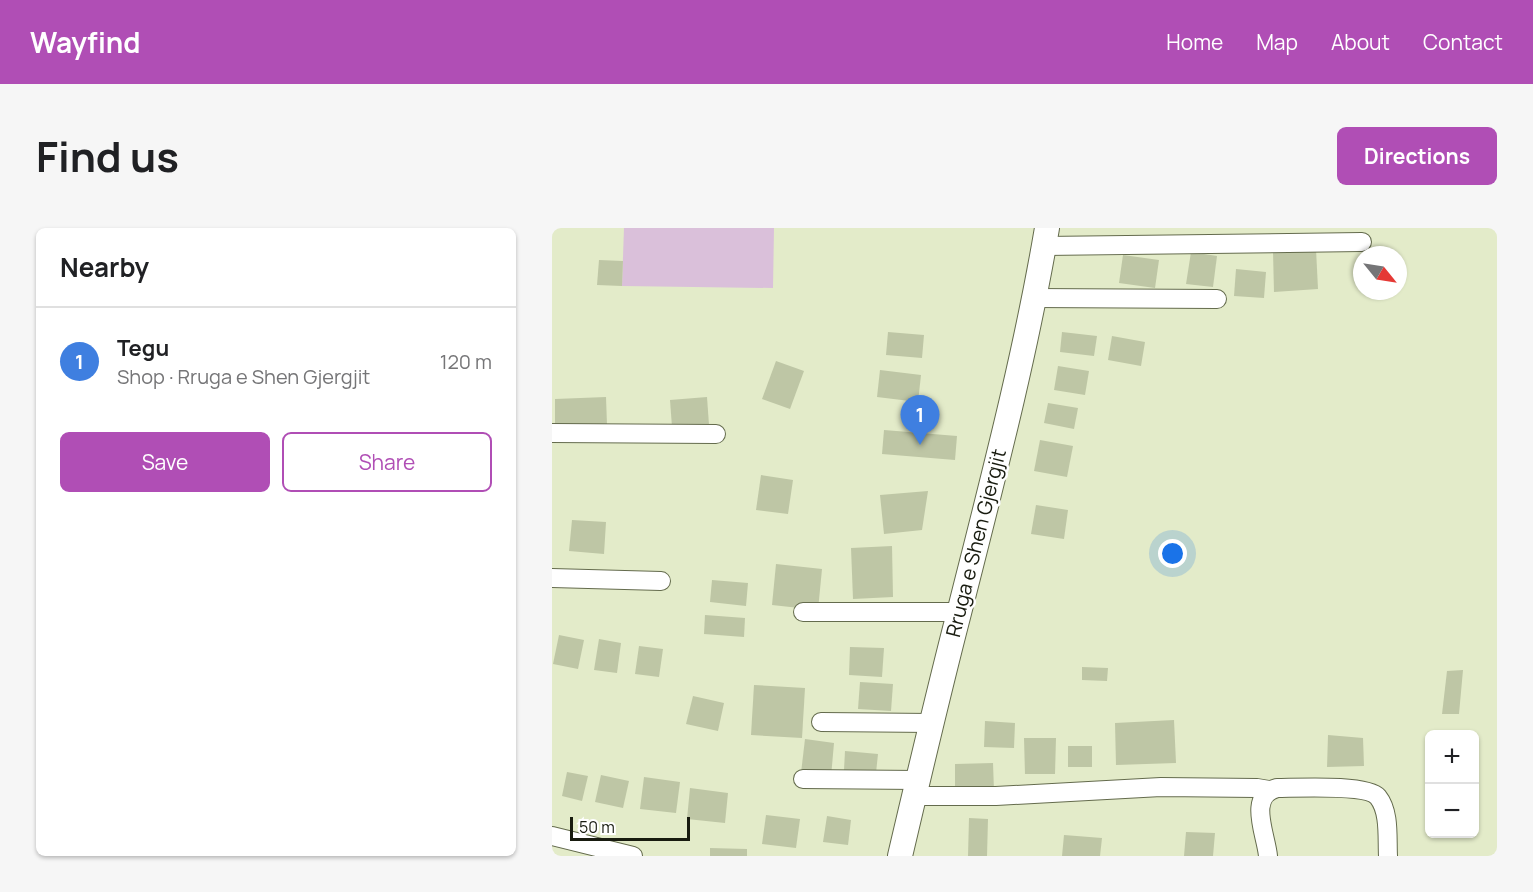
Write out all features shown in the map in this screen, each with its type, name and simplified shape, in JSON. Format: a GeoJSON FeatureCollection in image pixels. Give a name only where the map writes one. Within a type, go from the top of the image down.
{"type":"FeatureCollection","features":[{"type":"Feature","properties":{"kind":"street"},"geometry":{"type":"LineString","coordinates":[[1046,237],[1362,242]]}},
{"type":"Feature","properties":{"kind":"street","name":"Rruga e Shen Gjergjit"},"geometry":{"type":"LineString","coordinates":[[900,856],[974,557],[1046,237]]}},
{"type":"Feature","properties":{"kind":"street"},"geometry":{"type":"LineString","coordinates":[[1034,298],[1217,299]]}},
{"type":"Feature","properties":{"kind":"street"},"geometry":{"type":"LineString","coordinates":[[552,433],[716,434]]}},
{"type":"Feature","properties":{"kind":"street"},"geometry":{"type":"LineString","coordinates":[[552,578],[661,581]]}},
{"type":"Feature","properties":{"kind":"street"},"geometry":{"type":"LineString","coordinates":[[803,612],[959,612]]}},
{"type":"Feature","properties":{"kind":"street"},"geometry":{"type":"LineString","coordinates":[[821,722],[932,723]]}},
{"type":"Feature","properties":{"kind":"street"},"geometry":{"type":"LineString","coordinates":[[803,779],[996,796],[1161,787],[1269,790],[1277,788],[1360,789],[1374,794],[1385,814],[1388,856]]}},
{"type":"Feature","properties":{"kind":"street"},"geometry":{"type":"LineString","coordinates":[[1268,856],[1260,808],[1264,795],[1269,790]]}},
{"type":"Feature","properties":{"kind":"street"},"geometry":{"type":"LineString","coordinates":[[552,836],[633,856]]}},
{"type":"Feature","properties":{"kind":"shaded area"},"geometry":{"type":"Polygon","coordinates":[[[624,228],[774,228],[773,288],[622,286],[624,228]]]}},
{"type":"Feature","properties":{"kind":"building"},"geometry":{"type":"Polygon","coordinates":[[[1316,249],[1318,289],[1274,292],[1273,251],[1316,249]]]}},
{"type":"Feature","properties":{"kind":"building"},"geometry":{"type":"Polygon","coordinates":[[[1191,252],[1217,256],[1213,287],[1186,284],[1191,252]]]}},
{"type":"Feature","properties":{"kind":"building"},"geometry":{"type":"Polygon","coordinates":[[[1123,255],[1159,260],[1155,288],[1119,283],[1123,255]]]}},
{"type":"Feature","properties":{"kind":"building"},"geometry":{"type":"Polygon","coordinates":[[[599,260],[623,261],[622,286],[597,285],[599,260]]]}},
{"type":"Feature","properties":{"kind":"building"},"geometry":{"type":"Polygon","coordinates":[[[1236,269],[1266,272],[1264,298],[1234,296],[1236,269]]]}},
{"type":"Feature","properties":{"kind":"building"},"geometry":{"type":"Polygon","coordinates":[[[888,332],[924,335],[922,358],[886,355],[888,332]]]}},
{"type":"Feature","properties":{"kind":"building"},"geometry":{"type":"Polygon","coordinates":[[[1062,332],[1097,336],[1094,356],[1060,352],[1062,332]]]}},
{"type":"Feature","properties":{"kind":"building"},"geometry":{"type":"Polygon","coordinates":[[[1112,336],[1145,342],[1141,366],[1108,360],[1112,336]]]}},
{"type":"Feature","properties":{"kind":"building"},"geometry":{"type":"Polygon","coordinates":[[[776,361],[804,371],[790,409],[762,399],[776,361]]]}},
{"type":"Feature","properties":{"kind":"building"},"geometry":{"type":"Polygon","coordinates":[[[1058,366],[1089,371],[1085,395],[1054,390],[1058,366]]]}},
{"type":"Feature","properties":{"kind":"building"},"geometry":{"type":"Polygon","coordinates":[[[880,370],[921,375],[918,402],[877,397],[880,370]]]}},
{"type":"Feature","properties":{"kind":"building"},"geometry":{"type":"Polygon","coordinates":[[[606,397],[607,425],[555,427],[555,399],[606,397]]]}},
{"type":"Feature","properties":{"kind":"building"},"geometry":{"type":"Polygon","coordinates":[[[707,397],[709,425],[672,427],[670,400],[707,397]]]}},
{"type":"Feature","properties":{"kind":"building"},"geometry":{"type":"Polygon","coordinates":[[[1048,403],[1078,408],[1074,429],[1044,423],[1048,403]]]}},
{"type":"Feature","properties":{"kind":"building"},"geometry":{"type":"Polygon","coordinates":[[[884,430],[957,436],[955,460],[882,454],[884,430]]]}},
{"type":"Feature","properties":{"kind":"building"},"geometry":{"type":"Polygon","coordinates":[[[1040,440],[1073,446],[1067,477],[1034,471],[1040,440]]]}},
{"type":"Feature","properties":{"kind":"building"},"geometry":{"type":"Polygon","coordinates":[[[761,475],[793,480],[788,514],[756,510],[761,475]]]}},
{"type":"Feature","properties":{"kind":"building"},"geometry":{"type":"Polygon","coordinates":[[[928,491],[922,530],[884,534],[880,495],[928,491]]]}},
{"type":"Feature","properties":{"kind":"building"},"geometry":{"type":"Polygon","coordinates":[[[1036,505],[1068,510],[1064,539],[1031,534],[1036,505]]]}},
{"type":"Feature","properties":{"kind":"building"},"geometry":{"type":"Polygon","coordinates":[[[572,520],[606,522],[604,554],[569,551],[572,520]]]}},
{"type":"Feature","properties":{"kind":"building"},"geometry":{"type":"Polygon","coordinates":[[[892,546],[893,597],[853,599],[851,548],[892,546]]]}},
{"type":"Feature","properties":{"kind":"building"},"geometry":{"type":"Polygon","coordinates":[[[776,564],[822,569],[818,610],[772,605],[776,564]]]}},
{"type":"Feature","properties":{"kind":"building"},"geometry":{"type":"Polygon","coordinates":[[[712,580],[748,583],[746,606],[710,602],[712,580]]]}},
{"type":"Feature","properties":{"kind":"building"},"geometry":{"type":"Polygon","coordinates":[[[705,615],[745,618],[744,637],[704,634],[705,615]]]}},
{"type":"Feature","properties":{"kind":"building"},"geometry":{"type":"Polygon","coordinates":[[[559,635],[584,640],[578,669],[553,664],[559,635]]]}},
{"type":"Feature","properties":{"kind":"building"},"geometry":{"type":"Polygon","coordinates":[[[599,639],[621,643],[617,673],[594,670],[599,639]]]}},
{"type":"Feature","properties":{"kind":"building"},"geometry":{"type":"Polygon","coordinates":[[[639,646],[663,649],[659,677],[635,674],[639,646]]]}},
{"type":"Feature","properties":{"kind":"building"},"geometry":{"type":"Polygon","coordinates":[[[850,647],[884,648],[882,677],[849,675],[850,647]]]}},
{"type":"Feature","properties":{"kind":"building"},"geometry":{"type":"Polygon","coordinates":[[[1082,667],[1108,668],[1107,681],[1082,680],[1082,667]]]}},
{"type":"Feature","properties":{"kind":"building"},"geometry":{"type":"Polygon","coordinates":[[[1463,670],[1459,714],[1442,714],[1447,671],[1463,670]]]}},
{"type":"Feature","properties":{"kind":"building"},"geometry":{"type":"Polygon","coordinates":[[[860,682],[893,684],[891,711],[858,709],[860,682]]]}},
{"type":"Feature","properties":{"kind":"building"},"geometry":{"type":"Polygon","coordinates":[[[754,685],[805,688],[802,738],[751,735],[754,685]]]}},
{"type":"Feature","properties":{"kind":"building"},"geometry":{"type":"Polygon","coordinates":[[[693,696],[724,703],[718,731],[686,724],[693,696]]]}},
{"type":"Feature","properties":{"kind":"building"},"geometry":{"type":"Polygon","coordinates":[[[1174,720],[1176,763],[1116,765],[1115,723],[1174,720]]]}},
{"type":"Feature","properties":{"kind":"building"},"geometry":{"type":"Polygon","coordinates":[[[985,721],[1015,723],[1014,748],[984,747],[985,721]]]}},
{"type":"Feature","properties":{"kind":"building"},"geometry":{"type":"Polygon","coordinates":[[[1328,735],[1363,738],[1364,766],[1327,767],[1328,735]]]}},
{"type":"Feature","properties":{"kind":"building"},"geometry":{"type":"Polygon","coordinates":[[[1024,738],[1056,738],[1055,774],[1025,774],[1024,738]]]}},
{"type":"Feature","properties":{"kind":"building"},"geometry":{"type":"Polygon","coordinates":[[[805,739],[834,743],[831,777],[801,773],[805,739]]]}},
{"type":"Feature","properties":{"kind":"building"},"geometry":{"type":"Polygon","coordinates":[[[1068,746],[1092,746],[1092,767],[1068,767],[1068,746]]]}},
{"type":"Feature","properties":{"kind":"building"},"geometry":{"type":"Polygon","coordinates":[[[845,751],[878,754],[876,773],[844,770],[845,751]]]}},
{"type":"Feature","properties":{"kind":"building"},"geometry":{"type":"Polygon","coordinates":[[[993,763],[994,791],[955,792],[955,764],[993,763]]]}},
{"type":"Feature","properties":{"kind":"building"},"geometry":{"type":"Polygon","coordinates":[[[567,772],[588,776],[582,801],[562,796],[567,772]]]}},
{"type":"Feature","properties":{"kind":"building"},"geometry":{"type":"Polygon","coordinates":[[[601,775],[629,781],[623,808],[595,802],[601,775]]]}},
{"type":"Feature","properties":{"kind":"building"},"geometry":{"type":"Polygon","coordinates":[[[644,777],[680,782],[676,813],[640,809],[644,777]]]}},
{"type":"Feature","properties":{"kind":"building"},"geometry":{"type":"Polygon","coordinates":[[[690,788],[728,793],[725,823],[687,819],[690,788]]]}},
{"type":"Feature","properties":{"kind":"building"},"geometry":{"type":"Polygon","coordinates":[[[766,815],[800,819],[796,848],[762,844],[766,815]]]}},
{"type":"Feature","properties":{"kind":"building"},"geometry":{"type":"Polygon","coordinates":[[[827,816],[851,820],[848,845],[823,842],[827,816]]]}},
{"type":"Feature","properties":{"kind":"building"},"geometry":{"type":"Polygon","coordinates":[[[969,818],[988,819],[987,856],[968,856],[969,818]]]}},
{"type":"Feature","properties":{"kind":"building"},"geometry":{"type":"Polygon","coordinates":[[[1186,832],[1215,833],[1213,856],[1184,856],[1186,832]]]}},
{"type":"Feature","properties":{"kind":"building"},"geometry":{"type":"Polygon","coordinates":[[[1064,835],[1102,838],[1100,856],[1062,856],[1064,835]]]}},
{"type":"Feature","properties":{"kind":"building"},"geometry":{"type":"Polygon","coordinates":[[[710,848],[747,849],[747,856],[710,856],[710,848]]]}},
{"type":"Feature","properties":{"kind":"place","name":"Tegu"},"geometry":{"type":"Point","coordinates":[920,445]}}]}
